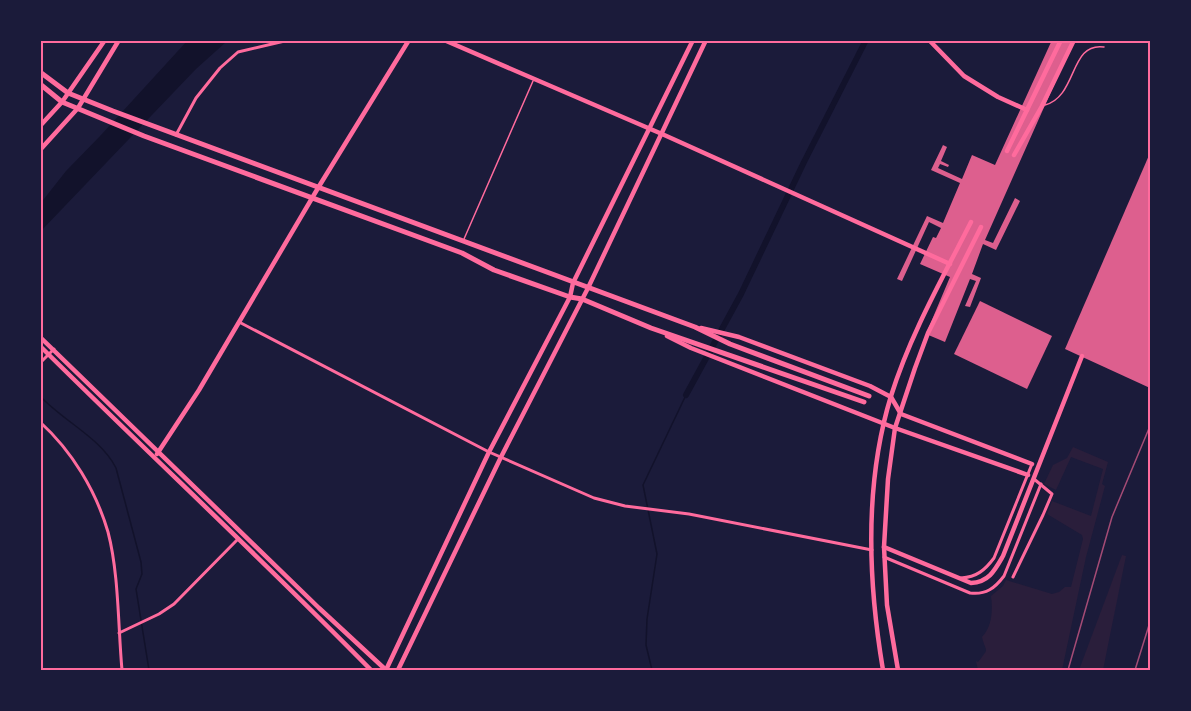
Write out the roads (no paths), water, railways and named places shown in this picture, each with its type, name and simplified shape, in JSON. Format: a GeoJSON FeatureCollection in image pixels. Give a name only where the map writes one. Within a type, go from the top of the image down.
{"type":"FeatureCollection","features":[{"type":"Feature","properties":{"kind":"main road"},"geometry":{"type":"LineString","coordinates":[[40,126],[62,102],[105,40]]}},
{"type":"Feature","properties":{"kind":"main road"},"geometry":{"type":"LineString","coordinates":[[40,150],[78,108],[119,40]]}},
{"type":"Feature","properties":{"kind":"main road"},"geometry":{"type":"LineString","coordinates":[[154,459],[199,390],[318,188],[409,40]]}},
{"type":"Feature","properties":{"kind":"main road"},"geometry":{"type":"LineString","coordinates":[[444,40],[650,131],[662,134],[950,264]]}},
{"type":"Feature","properties":{"kind":"main road"},"geometry":{"type":"LineString","coordinates":[[40,337],[386,670],[489,452],[570,297],[573,283],[693,40]]}},
{"type":"Feature","properties":{"kind":"main road"},"geometry":{"type":"LineString","coordinates":[[398,670],[501,457],[588,288],[706,40]]}},
{"type":"Feature","properties":{"kind":"main road"},"geometry":{"type":"LineString","coordinates":[[929,40],[964,76],[998,98],[1027,110]]}},
{"type":"Feature","properties":{"kind":"main road"},"geometry":{"type":"LineString","coordinates":[[1007,151],[1061,40]]}},
{"type":"Feature","properties":{"kind":"main road"},"geometry":{"type":"LineString","coordinates":[[1014,155],[1042,106],[1074,40]]}},
{"type":"Feature","properties":{"kind":"main road"},"geometry":{"type":"LineString","coordinates":[[40,72],[68,93],[176,135],[573,283],[695,327],[732,335],[870,386],[891,397],[901,414],[1032,464]]}},
{"type":"Feature","properties":{"kind":"main road"},"geometry":{"type":"LineString","coordinates":[[40,84],[62,102],[144,136],[462,253],[494,270],[570,297],[582,299],[698,347],[720,359],[895,428],[1028,475]]}},
{"type":"Feature","properties":{"kind":"main road"},"geometry":{"type":"LineString","coordinates":[[883,670],[872,588],[872,512],[877,464],[891,397],[908,349],[971,222]]}},
{"type":"Feature","properties":{"kind":"main road"},"geometry":{"type":"LineString","coordinates":[[898,670],[887,604],[884,557],[888,479],[895,428],[928,333],[981,227]]}},
{"type":"Feature","properties":{"kind":"main road"},"geometry":{"type":"LineString","coordinates":[[695,327],[728,343],[869,396]]}},
{"type":"Feature","properties":{"kind":"main road"},"geometry":{"type":"LineString","coordinates":[[40,346],[154,459],[292,590],[371,670]]}},
{"type":"Feature","properties":{"kind":"main road"},"geometry":{"type":"LineString","coordinates":[[698,347],[723,353],[864,402]]}},
{"type":"Feature","properties":{"kind":"main road"},"geometry":{"type":"LineString","coordinates":[[884,547],[926,563],[958,579],[978,582],[987,579],[1003,556],[1082,356]]}},
{"type":"Feature","properties":{"kind":"street"},"geometry":{"type":"LineString","coordinates":[[176,135],[195,98],[220,68],[238,52],[289,40]]}},
{"type":"Feature","properties":{"kind":"street"},"geometry":{"type":"LineString","coordinates":[[239,322],[489,452],[594,498],[625,506],[872,550]]}},
{"type":"Feature","properties":{"kind":"street"},"geometry":{"type":"LineString","coordinates":[[40,363],[54,350]]}},
{"type":"Feature","properties":{"kind":"street"},"geometry":{"type":"LineString","coordinates":[[40,423],[68,452],[100,510],[108,534],[114,565],[122,670]]}},
{"type":"Feature","properties":{"kind":"street"},"geometry":{"type":"LineString","coordinates":[[958,579],[973,578],[988,567],[994,558],[1032,464]]}},
{"type":"Feature","properties":{"kind":"street"},"geometry":{"type":"LineString","coordinates":[[1013,577],[1052,494],[1028,475]]}},
{"type":"Feature","properties":{"kind":"street"},"geometry":{"type":"LineString","coordinates":[[884,557],[970,593],[979,594],[988,591],[1004,576],[1041,484]]}},
{"type":"Feature","properties":{"kind":"street"},"geometry":{"type":"LineString","coordinates":[[119,633],[159,614],[174,604],[243,534]]}},
{"type":"Feature","properties":{"kind":"lane"},"geometry":{"type":"LineString","coordinates":[[1042,106],[1055,103],[1062,96],[1080,59],[1087,50],[1097,46],[1104,47]]}},
{"type":"Feature","properties":{"kind":"lane"},"geometry":{"type":"LineString","coordinates":[[463,242],[534,80]]}},
{"type":"Feature","properties":{"kind":"waterway"},"geometry":{"type":"LineString","coordinates":[[686,395],[741,294],[866,40]]}},
{"type":"Feature","properties":{"kind":"waterway"},"geometry":{"type":"LineString","coordinates":[[652,670],[646,645],[647,619],[657,554],[643,485],[686,395]]}},
{"type":"Feature","properties":{"kind":"waterway"},"geometry":{"type":"LineString","coordinates":[[40,396],[101,448],[116,468],[141,562],[142,574],[136,589],[149,670]]}},
{"type":"Feature","properties":{"kind":"railway"},"geometry":{"type":"LineString","coordinates":[[1068,670],[1112,517],[1150,426]]}},
{"type":"Feature","properties":{"kind":"railway"},"geometry":{"type":"LineString","coordinates":[[1135,670],[1150,622]]}}]}
